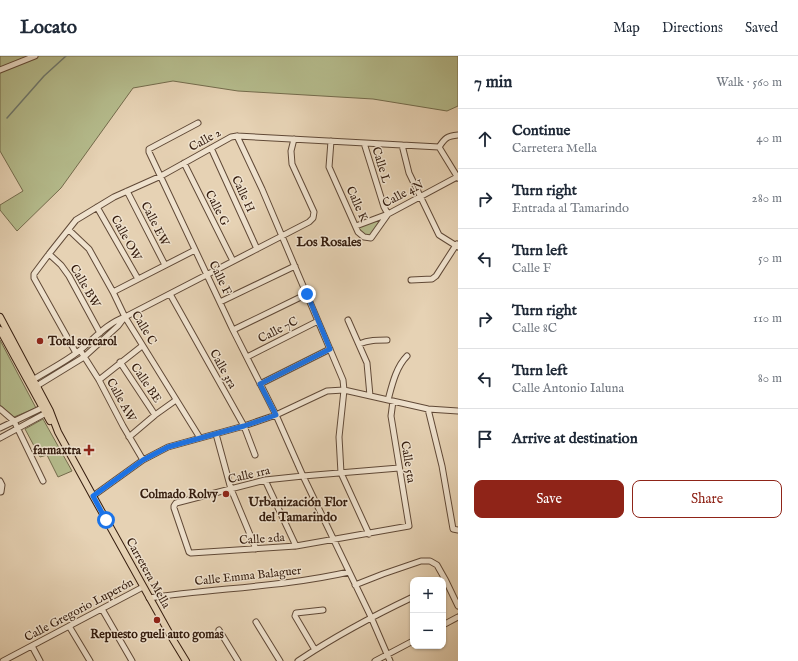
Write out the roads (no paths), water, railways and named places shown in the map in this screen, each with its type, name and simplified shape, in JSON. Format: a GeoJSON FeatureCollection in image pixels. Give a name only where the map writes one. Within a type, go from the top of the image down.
{"type":"FeatureCollection","features":[{"type":"Feature","properties":{"kind":"main road"},"geometry":{"type":"LineString","coordinates":[[0,317],[31,381]]}},
{"type":"Feature","properties":{"kind":"main road"},"geometry":{"type":"LineString","coordinates":[[0,330],[31,381]]}},
{"type":"Feature","properties":{"kind":"main road","name":"Carretera Mella"},"geometry":{"type":"LineString","coordinates":[[31,381],[149,598],[186,661]]}},
{"type":"Feature","properties":{"kind":"street"},"geometry":{"type":"LineString","coordinates":[[0,70],[34,56]]}},
{"type":"Feature","properties":{"kind":"street","name":"Calle F"},"geometry":{"type":"LineString","coordinates":[[198,123],[149,149],[149,152],[233,330],[276,415],[303,476],[371,617],[390,661]]}},
{"type":"Feature","properties":{"kind":"street"},"geometry":{"type":"LineString","coordinates":[[458,135],[450,136],[445,139],[439,148],[458,177]]}},
{"type":"Feature","properties":{"kind":"street"},"geometry":{"type":"LineString","coordinates":[[237,136],[262,189],[343,380],[344,390],[339,437],[340,473],[369,534]]}},
{"type":"Feature","properties":{"kind":"street","name":"Calle 2"},"geometry":{"type":"LineString","coordinates":[[34,274],[76,220],[114,197],[161,176],[231,137],[294,139],[439,148]]}},
{"type":"Feature","properties":{"kind":"street"},"geometry":{"type":"LineString","coordinates":[[31,381],[78,352],[110,324],[309,222],[313,218],[314,212],[292,164],[291,150],[294,139]]}},
{"type":"Feature","properties":{"kind":"street","name":"Calle K"},"geometry":{"type":"LineString","coordinates":[[331,141],[329,167],[358,232],[364,237],[371,238],[388,214]]}},
{"type":"Feature","properties":{"kind":"street","name":"Calle L"},"geometry":{"type":"LineString","coordinates":[[364,143],[384,207],[388,214]]}},
{"type":"Feature","properties":{"kind":"street"},"geometry":{"type":"LineString","coordinates":[[402,145],[409,173],[439,235],[457,245],[436,276],[432,279],[411,280]]}},
{"type":"Feature","properties":{"kind":"street","name":"Calle H"},"geometry":{"type":"LineString","coordinates":[[211,148],[257,249]]}},
{"type":"Feature","properties":{"kind":"street","name":"Calle G"},"geometry":{"type":"LineString","coordinates":[[184,163],[233,261]]}},
{"type":"Feature","properties":{"kind":"street","name":"Calle 4N"},"geometry":{"type":"LineString","coordinates":[[356,226],[388,214],[458,177]]}},
{"type":"Feature","properties":{"kind":"street","name":"Calle EW"},"geometry":{"type":"LineString","coordinates":[[127,191],[165,265]]}},
{"type":"Feature","properties":{"kind":"street","name":"Calle OW"},"geometry":{"type":"LineString","coordinates":[[97,207],[138,279]]}},
{"type":"Feature","properties":{"kind":"street","name":"Calle C"},"geometry":{"type":"LineString","coordinates":[[69,230],[89,249],[142,346],[200,438]]}},
{"type":"Feature","properties":{"kind":"street"},"geometry":{"type":"LineString","coordinates":[[113,292],[195,250]]}},
{"type":"Feature","properties":{"kind":"street","name":"Calle BW"},"geometry":{"type":"LineString","coordinates":[[49,254],[61,265],[69,276],[100,333]]}},
{"type":"Feature","properties":{"kind":"street"},"geometry":{"type":"LineString","coordinates":[[220,302],[295,266]]}},
{"type":"Feature","properties":{"kind":"street","name":"Calle AW"},"geometry":{"type":"LineString","coordinates":[[34,274],[34,278],[78,352],[84,357],[99,380],[143,460]]}},
{"type":"Feature","properties":{"kind":"street","name":"Calle 3ra"},"geometry":{"type":"LineString","coordinates":[[170,294],[244,426],[254,455]]}},
{"type":"Feature","properties":{"kind":"street"},"geometry":{"type":"LineString","coordinates":[[233,330],[307,294]]}},
{"type":"Feature","properties":{"kind":"street"},"geometry":{"type":"LineString","coordinates":[[35,388],[84,357],[118,326],[125,317]]}},
{"type":"Feature","properties":{"kind":"street"},"geometry":{"type":"LineString","coordinates":[[348,320],[367,363],[370,396]]}},
{"type":"Feature","properties":{"kind":"street","name":"Calle 7C"},"geometry":{"type":"LineString","coordinates":[[247,357],[318,321]]}},
{"type":"Feature","properties":{"kind":"street"},"geometry":{"type":"LineString","coordinates":[[359,344],[367,341],[387,340]]}},
{"type":"Feature","properties":{"kind":"street"},"geometry":{"type":"LineString","coordinates":[[99,380],[142,346]]}},
{"type":"Feature","properties":{"kind":"street"},"geometry":{"type":"LineString","coordinates":[[260,384],[330,349]]}},
{"type":"Feature","properties":{"kind":"street","name":"Calle 5ta"},"geometry":{"type":"LineString","coordinates":[[407,356],[396,372],[390,400],[391,416],[409,526]]}},
{"type":"Feature","properties":{"kind":"street","name":"Calle BE"},"geometry":{"type":"LineString","coordinates":[[120,362],[155,415]]}},
{"type":"Feature","properties":{"kind":"street"},"geometry":{"type":"LineString","coordinates":[[93,496],[143,460],[168,447],[244,426],[276,415],[327,391],[344,390],[428,409],[458,411]]}},
{"type":"Feature","properties":{"kind":"street"},"geometry":{"type":"LineString","coordinates":[[129,437],[155,415],[176,400]]}},
{"type":"Feature","properties":{"kind":"street"},"geometry":{"type":"LineString","coordinates":[[0,409],[14,421],[43,481]]}},
{"type":"Feature","properties":{"kind":"street"},"geometry":{"type":"LineString","coordinates":[[0,428],[46,409]]}},
{"type":"Feature","properties":{"kind":"street"},"geometry":{"type":"LineString","coordinates":[[0,438],[46,409]]}},
{"type":"Feature","properties":{"kind":"street"},"geometry":{"type":"LineString","coordinates":[[428,409],[442,466],[453,529],[458,530]]}},
{"type":"Feature","properties":{"kind":"street"},"geometry":{"type":"LineString","coordinates":[[216,434],[231,489],[256,549]]}},
{"type":"Feature","properties":{"kind":"street","name":"Calle 1ra"},"geometry":{"type":"LineString","coordinates":[[191,553],[189,552],[174,508],[176,503],[265,480],[399,468]]}},
{"type":"Feature","properties":{"kind":"street"},"geometry":{"type":"LineString","coordinates":[[265,480],[296,546]]}},
{"type":"Feature","properties":{"kind":"street"},"geometry":{"type":"LineString","coordinates":[[0,481],[2,485],[1,492]]}},
{"type":"Feature","properties":{"kind":"street","name":"Calle 2da"},"geometry":{"type":"LineString","coordinates":[[191,553],[296,546],[409,526]]}},
{"type":"Feature","properties":{"kind":"street"},"geometry":{"type":"LineString","coordinates":[[355,585],[421,561],[430,562],[437,565],[443,577]]}},
{"type":"Feature","properties":{"kind":"street","name":"Calle Emma Balaguer"},"geometry":{"type":"LineString","coordinates":[[149,598],[274,585],[324,578],[349,572]]}},
{"type":"Feature","properties":{"kind":"street"},"geometry":{"type":"LineString","coordinates":[[446,584],[458,606]]}},
{"type":"Feature","properties":{"kind":"street","name":"Calle Gregorio Luperón"},"geometry":{"type":"LineString","coordinates":[[2,661],[143,587]]}},
{"type":"Feature","properties":{"kind":"street"},"geometry":{"type":"LineString","coordinates":[[298,661],[371,617],[410,598]]}},
{"type":"Feature","properties":{"kind":"street"},"geometry":{"type":"LineString","coordinates":[[102,609],[132,661]]}},
{"type":"Feature","properties":{"kind":"street"},"geometry":{"type":"LineString","coordinates":[[315,650],[295,616],[296,614],[323,610]]}},
{"type":"Feature","properties":{"kind":"street"},"geometry":{"type":"LineString","coordinates":[[446,623],[458,617]]}},
{"type":"Feature","properties":{"kind":"street"},"geometry":{"type":"LineString","coordinates":[[256,622],[280,661]]}},
{"type":"Feature","properties":{"kind":"street"},"geometry":{"type":"LineString","coordinates":[[70,626],[90,661]]}},
{"type":"Feature","properties":{"kind":"street"},"geometry":{"type":"LineString","coordinates":[[219,630],[238,661]]}},
{"type":"Feature","properties":{"kind":"street"},"geometry":{"type":"LineString","coordinates":[[375,661],[410,643]]}},
{"type":"Feature","properties":{"kind":"street"},"geometry":{"type":"LineString","coordinates":[[32,646],[40,661]]}},
{"type":"Feature","properties":{"kind":"waterway"},"geometry":{"type":"LineString","coordinates":[[7,118],[44,76],[66,56]]}},
{"type":"Feature","properties":{"kind":"place","name":"Total sorcarol"},"geometry":{"type":"Point","coordinates":[40,341]}},
{"type":"Feature","properties":{"kind":"place","name":"farmaxtra"},"geometry":{"type":"Point","coordinates":[89,450]}},
{"type":"Feature","properties":{"kind":"place","name":"Colmado Rolvy"},"geometry":{"type":"Point","coordinates":[226,494]}},
{"type":"Feature","properties":{"kind":"place","name":"Repuesto gueli auto gomas"},"geometry":{"type":"Point","coordinates":[157,620]}},
{"type":"Feature","properties":{"kind":"district","name":"Los Rosales"},"geometry":{"type":"Point","coordinates":[329,242]}},
{"type":"Feature","properties":{"kind":"district","name":"Urbanización Flor del Tamarindo"},"geometry":{"type":"Point","coordinates":[298,510]}}]}
